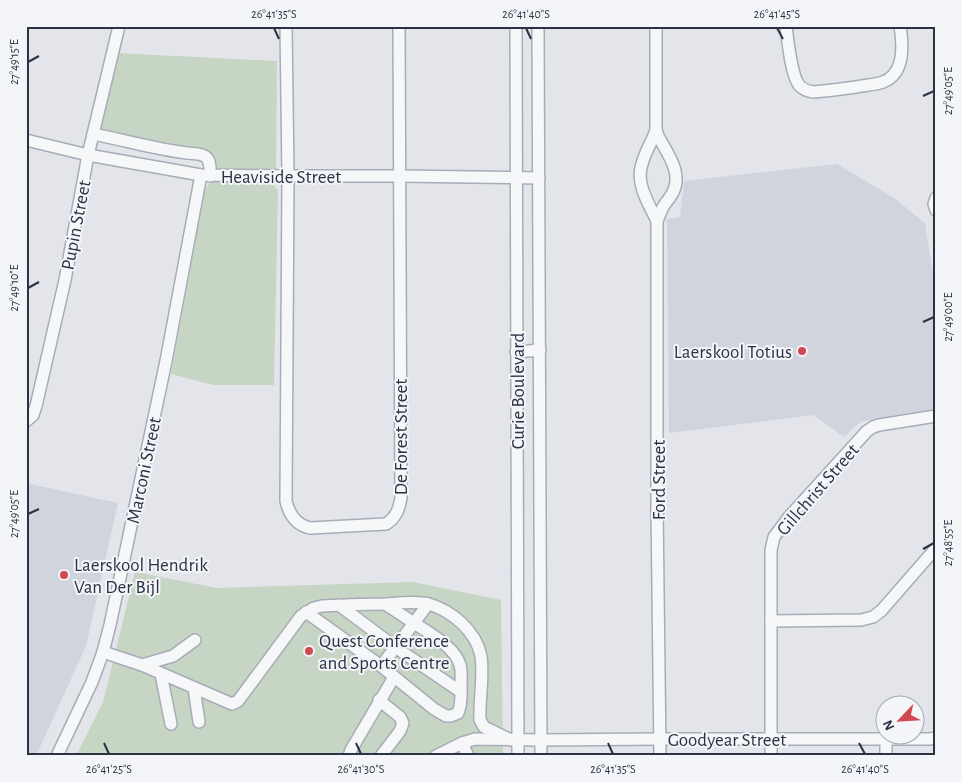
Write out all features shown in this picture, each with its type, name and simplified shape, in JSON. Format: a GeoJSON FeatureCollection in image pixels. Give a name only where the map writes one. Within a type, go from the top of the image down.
{"type":"FeatureCollection","features":[{"type":"Feature","properties":{"kind":"street","name":"Pupin Street"},"geometry":{"type":"LineString","coordinates":[[26,421],[33,415],[36,406],[65,280],[88,155],[119,26]]}},
{"type":"Feature","properties":{"kind":"street","name":"De Forest Street"},"geometry":{"type":"LineString","coordinates":[[286,26],[288,176],[286,501],[294,520],[310,528],[386,524],[398,512],[400,506],[399,26]]}},
{"type":"Feature","properties":{"kind":"street","name":"Curie Boulevard"},"geometry":{"type":"LineString","coordinates":[[516,26],[518,178],[516,352],[529,607],[541,756]]}},
{"type":"Feature","properties":{"kind":"street","name":"Curie Boulevard"},"geometry":{"type":"LineString","coordinates":[[518,756],[514,740],[529,607],[540,350],[538,26]]}},
{"type":"Feature","properties":{"kind":"street","name":"Ford Street"},"geometry":{"type":"LineString","coordinates":[[656,26],[656,130],[675,168],[676,179],[672,194],[663,207],[657,221],[657,507],[660,756]]}},
{"type":"Feature","properties":{"kind":"street"},"geometry":{"type":"LineString","coordinates":[[786,26],[795,79],[801,87],[813,92],[870,85],[889,79],[899,67],[901,58],[902,36],[900,26]]}},
{"type":"Feature","properties":{"kind":"street","name":"Ford Street"},"geometry":{"type":"LineString","coordinates":[[656,130],[639,175],[643,190],[657,221]]}},
{"type":"Feature","properties":{"kind":"street"},"geometry":{"type":"LineString","coordinates":[[93,134],[202,155],[207,159],[210,166],[205,175]]}},
{"type":"Feature","properties":{"kind":"street","name":"Heaviside Street"},"geometry":{"type":"LineString","coordinates":[[26,140],[88,155],[205,175],[539,178]]}},
{"type":"Feature","properties":{"kind":"street","name":"Marconi Street"},"geometry":{"type":"LineString","coordinates":[[57,756],[92,682],[110,625],[205,175]]}},
{"type":"Feature","properties":{"kind":"street"},"geometry":{"type":"LineString","coordinates":[[936,198],[934,204],[936,210]]}},
{"type":"Feature","properties":{"kind":"street"},"geometry":{"type":"LineString","coordinates":[[516,352],[540,350]]}},
{"type":"Feature","properties":{"kind":"street","name":"Gillchrist Street"},"geometry":{"type":"LineString","coordinates":[[771,756],[771,550],[774,537],[789,517],[867,431],[879,425],[936,416]]}},
{"type":"Feature","properties":{"kind":"street"},"geometry":{"type":"LineString","coordinates":[[771,621],[854,621],[872,617],[881,611],[936,548]]}},
{"type":"Feature","properties":{"kind":"street"},"geometry":{"type":"LineString","coordinates":[[306,612],[381,666],[434,709],[446,716],[451,716],[458,712],[461,703],[461,668],[456,657],[449,648],[385,604]]}},
{"type":"Feature","properties":{"kind":"street"},"geometry":{"type":"LineString","coordinates":[[103,652],[142,665],[232,704],[236,703],[293,626],[306,612],[322,606],[428,604],[452,616],[467,628],[473,636],[481,660],[480,720],[484,727],[514,740]]}},
{"type":"Feature","properties":{"kind":"street"},"geometry":{"type":"LineString","coordinates":[[381,666],[428,604]]}},
{"type":"Feature","properties":{"kind":"street"},"geometry":{"type":"LineString","coordinates":[[340,605],[461,692]]}},
{"type":"Feature","properties":{"kind":"street"},"geometry":{"type":"LineString","coordinates":[[142,665],[173,656],[194,640]]}},
{"type":"Feature","properties":{"kind":"street"},"geometry":{"type":"LineString","coordinates":[[162,674],[171,724]]}},
{"type":"Feature","properties":{"kind":"street"},"geometry":{"type":"LineString","coordinates":[[350,756],[351,750],[394,677]]}},
{"type":"Feature","properties":{"kind":"street"},"geometry":{"type":"LineString","coordinates":[[194,688],[199,722]]}},
{"type":"Feature","properties":{"kind":"street"},"geometry":{"type":"LineString","coordinates":[[379,700],[400,717],[403,723],[400,731],[381,756]]}},
{"type":"Feature","properties":{"kind":"street","name":"Goodyear Street"},"geometry":{"type":"LineString","coordinates":[[436,756],[462,743],[475,739],[874,739]]}},
{"type":"Feature","properties":{"kind":"street"},"geometry":{"type":"LineString","coordinates":[[462,743],[468,756]]}},
{"type":"Feature","properties":{"kind":"shaded area","name":"Laerskool Totius"},"geometry":{"type":"Polygon","coordinates":[[[837,164],[894,198],[925,223],[936,293],[936,409],[860,422],[844,437],[813,415],[669,433],[667,219],[680,217],[684,181],[837,164]]]}},
{"type":"Feature","properties":{"kind":"shaded area","name":"Laerskool Hendrik Van Der Bijl"},"geometry":{"type":"Polygon","coordinates":[[[26,483],[118,503],[86,646],[36,756],[26,756],[26,483]]]}},
{"type":"Feature","properties":{"kind":"green space"},"geometry":{"type":"Polygon","coordinates":[[[115,53],[277,61],[276,170],[215,170],[208,150],[99,130],[115,53]]]}},
{"type":"Feature","properties":{"kind":"green space"},"geometry":{"type":"Polygon","coordinates":[[[215,180],[268,180],[274,184],[278,191],[274,385],[213,385],[171,374],[205,189],[215,180]]]}},
{"type":"Feature","properties":{"kind":"green space","name":"Quest Conference and Sports Centre"},"geometry":{"type":"Polygon","coordinates":[[[135,572],[217,588],[413,582],[501,600],[503,756],[76,756],[103,702],[135,572]]]}},
{"type":"Feature","properties":{"kind":"place","name":"Laerskool Totius"},"geometry":{"type":"Point","coordinates":[802,351]}},
{"type":"Feature","properties":{"kind":"place","name":"Laerskool Hendrik Van Der Bijl"},"geometry":{"type":"Point","coordinates":[64,575]}},
{"type":"Feature","properties":{"kind":"place","name":"Quest Conference and Sports Centre"},"geometry":{"type":"Point","coordinates":[309,651]}}]}
